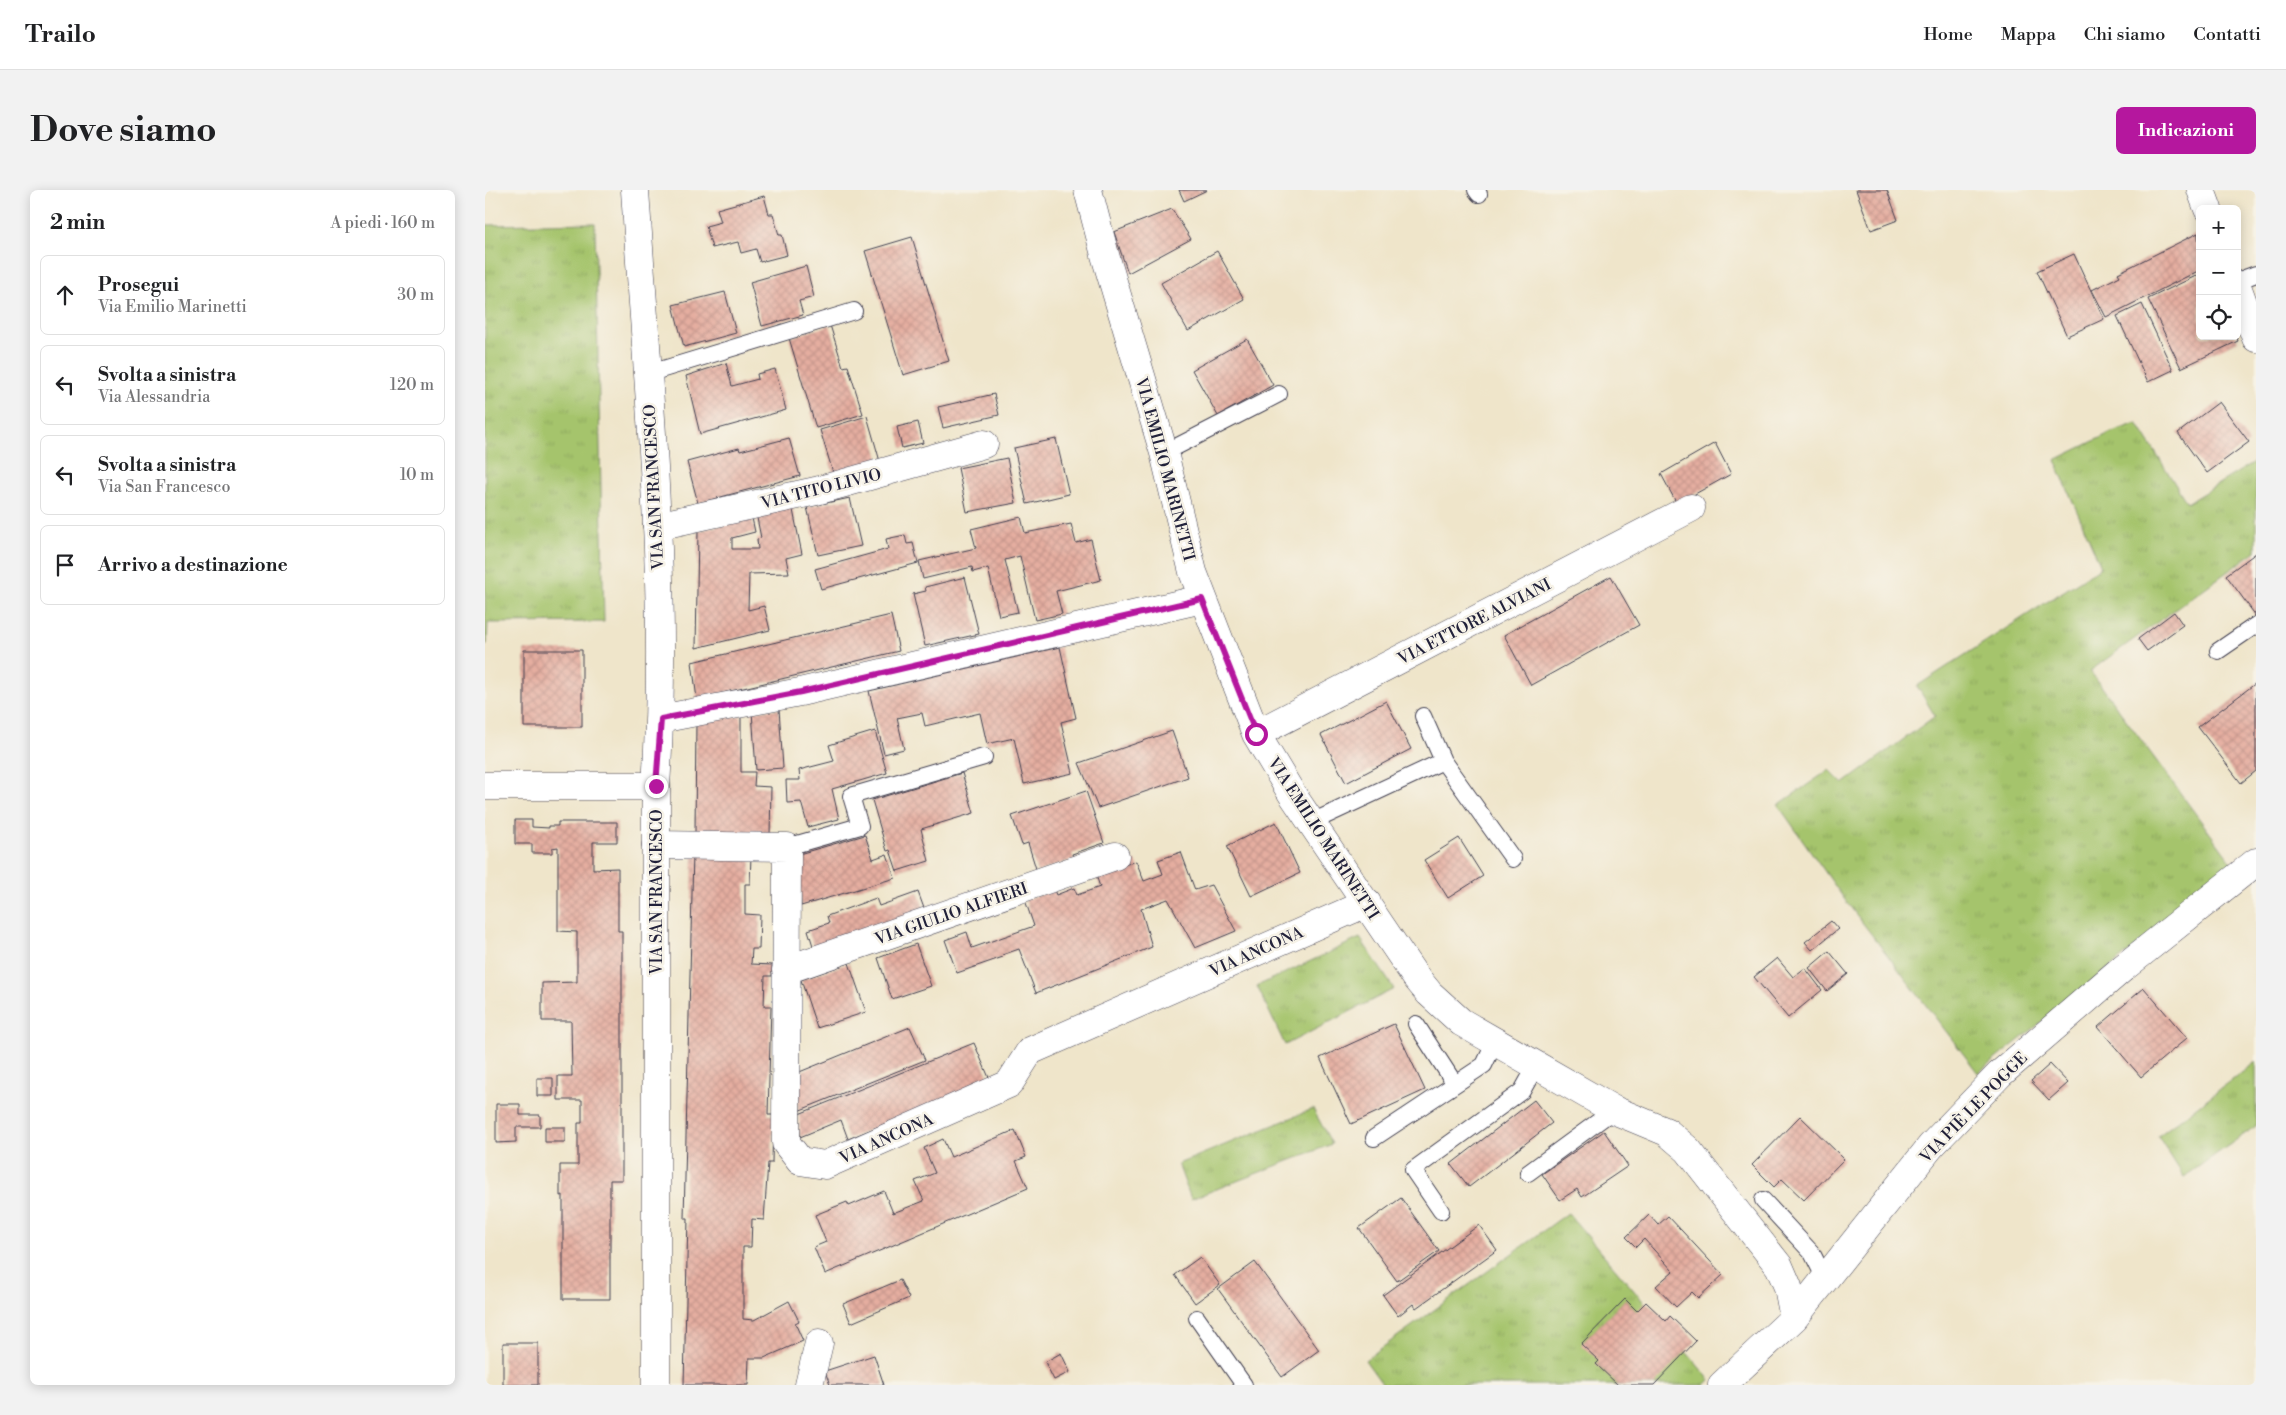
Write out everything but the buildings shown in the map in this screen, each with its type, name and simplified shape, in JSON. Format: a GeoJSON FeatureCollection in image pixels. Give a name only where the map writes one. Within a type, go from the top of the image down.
{"type":"FeatureCollection","features":[{"type":"Feature","properties":{"kind":"street","name":"VIA SAN FRANCESCO"},"geometry":{"type":"LineString","coordinates":[[635,190],[657,526],[661,719],[656,786],[656,1385]]}},
{"type":"Feature","properties":{"kind":"street","name":"VIA EMILIO MARINETTI"},"geometry":{"type":"LineString","coordinates":[[1088,190],[1105,255],[1164,452],[1193,572],[1256,734],[1312,822],[1429,993],[1461,1022],[1614,1110],[1667,1132],[1688,1150],[1779,1266],[1788,1287],[1794,1318]]}},
{"type":"Feature","properties":{"kind":"street"},"geometry":{"type":"LineString","coordinates":[[2201,190],[2207,205]]}},
{"type":"Feature","properties":{"kind":"street"},"geometry":{"type":"LineString","coordinates":[[2240,295],[2256,338]]}},
{"type":"Feature","properties":{"kind":"street","name":"VIA TITO LIVIO"},"geometry":{"type":"LineString","coordinates":[[657,526],[816,491],[984,444]]}},
{"type":"Feature","properties":{"kind":"street","name":"VIA ETTORE ALVIANI"},"geometry":{"type":"LineString","coordinates":[[1256,734],[1691,508]]}},
{"type":"Feature","properties":{"kind":"street"},"geometry":{"type":"LineString","coordinates":[[661,719],[801,692],[1202,599]]}},
{"type":"Feature","properties":{"kind":"street"},"geometry":{"type":"LineString","coordinates":[[485,786],[656,786]]}},
{"type":"Feature","properties":{"kind":"street"},"geometry":{"type":"LineString","coordinates":[[656,845],[787,847]]}},
{"type":"Feature","properties":{"kind":"street","name":"VIA ANCONA"},"geometry":{"type":"LineString","coordinates":[[787,847],[787,1143],[800,1161],[825,1165],[1009,1084],[1030,1051],[1367,902]]}},
{"type":"Feature","properties":{"kind":"street","name":"VIA GIULIO ALFIERI"},"geometry":{"type":"LineString","coordinates":[[786,970],[1115,856]]}},
{"type":"Feature","properties":{"kind":"street","name":"VIA PIÈ LE POGGE"},"geometry":{"type":"LineString","coordinates":[[1722,1385],[1794,1318],[1931,1146],[2000,1074],[2123,968],[2256,862]]}},
{"type":"Feature","properties":{"kind":"street"},"geometry":{"type":"LineString","coordinates":[[809,1385],[819,1344]]}},
{"type":"Feature","properties":{"kind":"lane"},"geometry":{"type":"LineString","coordinates":[[2241,280],[2256,274]]}},
{"type":"Feature","properties":{"kind":"lane"},"geometry":{"type":"LineString","coordinates":[[647,374],[854,311]]}},
{"type":"Feature","properties":{"kind":"lane"},"geometry":{"type":"LineString","coordinates":[[1164,452],[1279,394]]}},
{"type":"Feature","properties":{"kind":"lane"},"geometry":{"type":"LineString","coordinates":[[2218,651],[2256,625]]}},
{"type":"Feature","properties":{"kind":"lane"},"geometry":{"type":"LineString","coordinates":[[1423,716],[1443,761],[1513,859]]}},
{"type":"Feature","properties":{"kind":"lane"},"geometry":{"type":"LineString","coordinates":[[787,847],[860,826],[851,796],[983,757]]}},
{"type":"Feature","properties":{"kind":"lane"},"geometry":{"type":"LineString","coordinates":[[1312,822],[1443,761]]}},
{"type":"Feature","properties":{"kind":"lane"},"geometry":{"type":"LineString","coordinates":[[1416,1024],[1455,1084]]}},
{"type":"Feature","properties":{"kind":"lane"},"geometry":{"type":"LineString","coordinates":[[1374,1138],[1484,1065],[1495,1042]]}},
{"type":"Feature","properties":{"kind":"lane"},"geometry":{"type":"LineString","coordinates":[[1441,1210],[1413,1170],[1521,1091],[1536,1066]]}},
{"type":"Feature","properties":{"kind":"lane"},"geometry":{"type":"LineString","coordinates":[[1528,1174],[1614,1110]]}},
{"type":"Feature","properties":{"kind":"lane"},"geometry":{"type":"LineString","coordinates":[[1763,1200],[1812,1253],[1825,1279]]}},
{"type":"Feature","properties":{"kind":"lane"},"geometry":{"type":"LineString","coordinates":[[1197,1318],[1244,1385]]}},
{"type":"Feature","properties":{"kind":"green space"},"geometry":{"type":"Polygon","coordinates":[[[595,223],[604,622],[488,623],[487,644],[485,644],[485,225],[595,223]]]}},
{"type":"Feature","properties":{"kind":"green space"},"geometry":{"type":"Polygon","coordinates":[[[2137,423],[2187,503],[2256,461],[2256,551],[2090,671],[2235,867],[1978,1073],[1845,900],[1778,805],[1829,770],[1843,784],[1935,716],[1917,686],[2101,567],[2055,460],[2112,432],[2137,423]]]}},
{"type":"Feature","properties":{"kind":"green space"},"geometry":{"type":"Polygon","coordinates":[[[1360,938],[1394,989],[1285,1045],[1257,986],[1360,938]]]}},
{"type":"Feature","properties":{"kind":"green space"},"geometry":{"type":"Polygon","coordinates":[[[2256,1062],[2256,1126],[2184,1177],[2158,1136],[2256,1062]]]}},
{"type":"Feature","properties":{"kind":"green space"},"geometry":{"type":"Polygon","coordinates":[[[1313,1109],[1332,1144],[1191,1199],[1178,1164],[1313,1109]]]}},
{"type":"Feature","properties":{"kind":"green space"},"geometry":{"type":"Polygon","coordinates":[[[1568,1213],[1710,1380],[1705,1385],[1383,1385],[1365,1360],[1568,1213]]]}},
{"type":"Feature","properties":{"kind":"route"},"geometry":{"type":"LineString","coordinates":[[656,786],[661,719],[801,692],[1202,599],[1256,734]]}}]}
